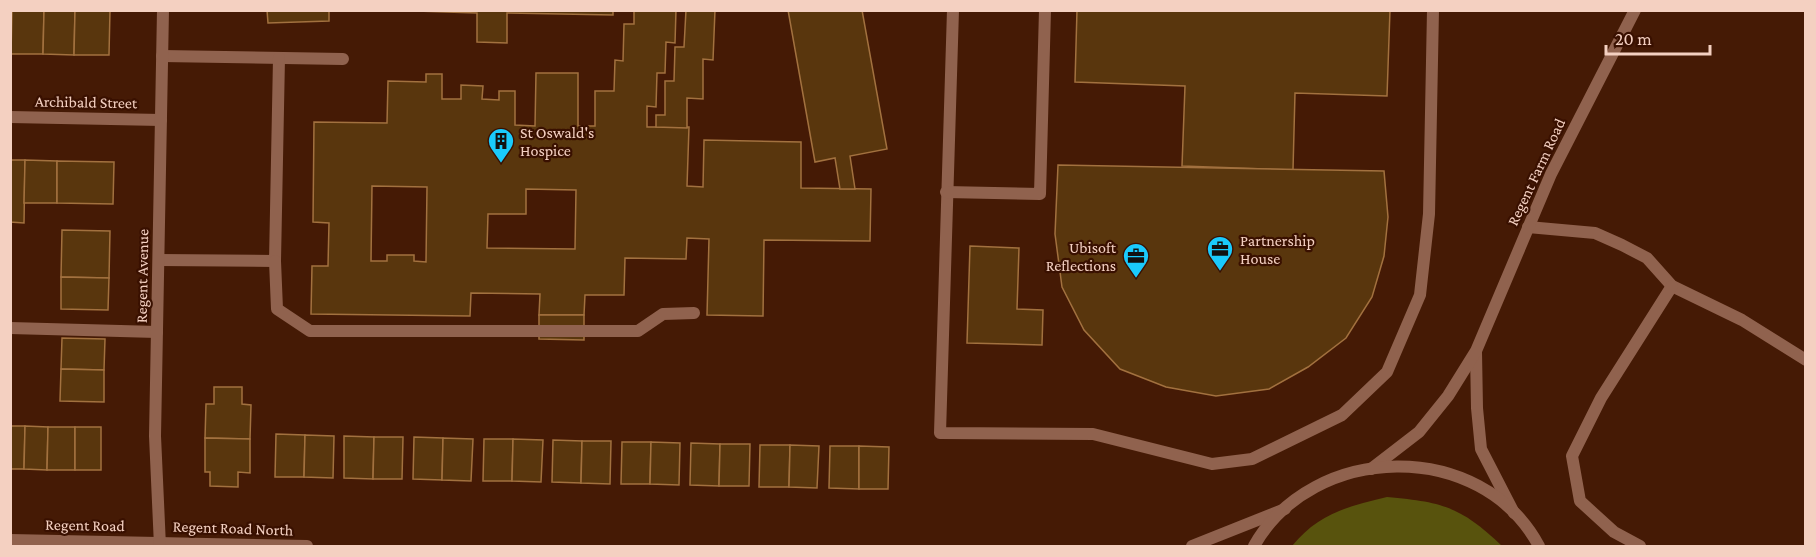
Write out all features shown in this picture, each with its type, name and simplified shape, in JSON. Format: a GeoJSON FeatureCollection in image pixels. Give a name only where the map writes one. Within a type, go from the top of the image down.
{"type":"FeatureCollection","features":[{"type":"Feature","properties":{"kind":"street","name":"Regent Avenue"},"geometry":{"type":"LineString","coordinates":[[160,544],[155,436],[163,10]]}},
{"type":"Feature","properties":{"kind":"street"},"geometry":{"type":"LineString","coordinates":[[953,10],[940,433],[1092,434],[1212,464],[1252,459],[1342,415],[1387,372],[1420,295],[1429,214],[1432,10]]}},
{"type":"Feature","properties":{"kind":"street"},"geometry":{"type":"LineString","coordinates":[[946,192],[1040,194],[1045,10]]}},
{"type":"Feature","properties":{"kind":"street","name":"Regent Farm Road"},"geometry":{"type":"LineString","coordinates":[[1371,469],[1419,432],[1448,396],[1476,351],[1551,174],[1631,13]]}},
{"type":"Feature","properties":{"kind":"street"},"geometry":{"type":"LineString","coordinates":[[162,56],[343,59]]}},
{"type":"Feature","properties":{"kind":"street"},"geometry":{"type":"LineString","coordinates":[[279,58],[275,261],[278,309],[310,331],[638,331],[663,314],[694,314]]}},
{"type":"Feature","properties":{"kind":"street","name":"Archibald Street"},"geometry":{"type":"LineString","coordinates":[[10,117],[161,120]]}},
{"type":"Feature","properties":{"kind":"street"},"geometry":{"type":"LineString","coordinates":[[1528,227],[1595,233],[1647,258],[1672,286],[1742,320],[1806,360]]}},
{"type":"Feature","properties":{"kind":"street"},"geometry":{"type":"LineString","coordinates":[[159,260],[275,261]]}},
{"type":"Feature","properties":{"kind":"street"},"geometry":{"type":"LineString","coordinates":[[1640,546],[1614,532],[1580,501],[1572,456],[1602,398],[1672,286]]}},
{"type":"Feature","properties":{"kind":"street"},"geometry":{"type":"LineString","coordinates":[[10,328],[157,332]]}},
{"type":"Feature","properties":{"kind":"street","name":"Regent Farm Road"},"geometry":{"type":"LineString","coordinates":[[1476,351],[1476,408],[1481,449],[1516,517]]}},
{"type":"Feature","properties":{"kind":"street","name":"Regent Farm Road"},"geometry":{"type":"LineString","coordinates":[[1254,546],[1263,529],[1302,494],[1350,471],[1402,465],[1454,475],[1496,498],[1531,532],[1539,546]]}},
{"type":"Feature","properties":{"kind":"street"},"geometry":{"type":"LineString","coordinates":[[1192,546],[1285,509]]}},
{"type":"Feature","properties":{"kind":"street","name":"Regent Road"},"geometry":{"type":"LineString","coordinates":[[10,540],[160,544]]}},
{"type":"Feature","properties":{"kind":"street","name":"Regent Road North"},"geometry":{"type":"LineString","coordinates":[[160,544],[307,546]]}},
{"type":"Feature","properties":{"kind":"shaded area"},"geometry":{"type":"Polygon","coordinates":[[[1387,497],[1423,501],[1450,509],[1475,523],[1502,546],[1292,546],[1312,526],[1323,519],[1347,508],[1387,497]]]}},
{"type":"Feature","properties":{"kind":"building"},"geometry":{"type":"Polygon","coordinates":[[[12,10],[44,10],[43,54],[11,54],[12,10]]]}},
{"type":"Feature","properties":{"kind":"building"},"geometry":{"type":"Polygon","coordinates":[[[44,10],[75,10],[74,55],[43,54],[44,10]]]}},
{"type":"Feature","properties":{"kind":"building"},"geometry":{"type":"Polygon","coordinates":[[[75,10],[110,10],[109,55],[74,55],[75,10]]]}},
{"type":"Feature","properties":{"kind":"building"},"geometry":{"type":"Polygon","coordinates":[[[267,10],[329,10],[329,21],[268,23],[267,10]]]}},
{"type":"Feature","properties":{"kind":"building"},"geometry":{"type":"Polygon","coordinates":[[[385,10],[613,10],[613,15],[507,13],[507,43],[477,42],[477,13],[385,10]]]}},
{"type":"Feature","properties":{"kind":"building","name":"St Oswald's Hospice"},"geometry":{"type":"Polygon","coordinates":[[[634,10],[676,10],[675,43],[666,42],[665,73],[657,73],[656,107],[647,106],[647,127],[689,127],[687,186],[703,187],[704,140],[801,142],[801,188],[871,189],[870,241],[764,240],[763,316],[707,315],[709,239],[687,238],[686,259],[625,258],[624,295],[585,295],[584,315],[539,315],[540,294],[471,293],[470,316],[311,314],[312,266],[328,266],[329,223],[313,222],[314,122],[387,123],[388,81],[426,82],[426,74],[442,74],[442,99],[461,99],[461,85],[483,86],[482,99],[499,100],[499,91],[515,91],[515,125],[535,126],[536,73],[578,73],[578,126],[595,126],[595,91],[614,91],[615,60],[623,61],[624,24],[634,24],[634,10]],[[372,186],[371,261],[387,261],[387,255],[414,255],[414,261],[426,262],[427,187],[372,186]],[[526,189],[526,214],[488,214],[487,248],[575,249],[576,190],[526,189]]]}},
{"type":"Feature","properties":{"kind":"building"},"geometry":{"type":"Polygon","coordinates":[[[686,10],[715,10],[713,60],[703,59],[703,99],[687,98],[687,128],[656,127],[656,115],[665,115],[665,81],[674,81],[675,47],[684,47],[686,10]]]}},
{"type":"Feature","properties":{"kind":"building"},"geometry":{"type":"Polygon","coordinates":[[[788,10],[862,10],[887,149],[850,156],[855,189],[840,189],[835,158],[815,162],[788,10]]]}},
{"type":"Feature","properties":{"kind":"building"},"geometry":{"type":"Polygon","coordinates":[[[1077,10],[1390,10],[1387,96],[1295,93],[1293,170],[1182,166],[1185,86],[1075,82],[1077,10]]]}},
{"type":"Feature","properties":{"kind":"building"},"geometry":{"type":"Polygon","coordinates":[[[10,160],[25,160],[24,223],[10,222],[10,160]]]}},
{"type":"Feature","properties":{"kind":"building"},"geometry":{"type":"Polygon","coordinates":[[[25,160],[57,161],[57,203],[24,203],[25,160]]]}},
{"type":"Feature","properties":{"kind":"building"},"geometry":{"type":"Polygon","coordinates":[[[57,161],[114,162],[113,204],[57,203],[57,161]]]}},
{"type":"Feature","properties":{"kind":"building","name":"Partnership House"},"geometry":{"type":"Polygon","coordinates":[[[1058,165],[1384,171],[1388,217],[1384,256],[1372,297],[1346,338],[1308,367],[1269,389],[1216,396],[1166,387],[1120,369],[1084,330],[1062,287],[1055,234],[1058,165]]]}},
{"type":"Feature","properties":{"kind":"building"},"geometry":{"type":"Polygon","coordinates":[[[62,230],[110,231],[109,278],[61,277],[62,230]]]}},
{"type":"Feature","properties":{"kind":"building"},"geometry":{"type":"Polygon","coordinates":[[[970,246],[1019,248],[1017,309],[1043,310],[1042,345],[967,343],[970,246]]]}},
{"type":"Feature","properties":{"kind":"building"},"geometry":{"type":"Polygon","coordinates":[[[61,277],[109,278],[108,310],[61,309],[61,277]]]}},
{"type":"Feature","properties":{"kind":"building"},"geometry":{"type":"Polygon","coordinates":[[[539,315],[584,315],[584,340],[539,339],[539,315]]]}},
{"type":"Feature","properties":{"kind":"building"},"geometry":{"type":"Polygon","coordinates":[[[62,338],[105,339],[104,370],[61,369],[62,338]]]}},
{"type":"Feature","properties":{"kind":"building"},"geometry":{"type":"Polygon","coordinates":[[[61,369],[104,370],[104,402],[60,401],[61,369]]]}},
{"type":"Feature","properties":{"kind":"building"},"geometry":{"type":"Polygon","coordinates":[[[214,387],[242,387],[242,404],[251,405],[250,439],[205,438],[206,404],[214,404],[214,387]]]}},
{"type":"Feature","properties":{"kind":"building"},"geometry":{"type":"Polygon","coordinates":[[[10,426],[25,426],[24,469],[10,469],[10,426]]]}},
{"type":"Feature","properties":{"kind":"building"},"geometry":{"type":"Polygon","coordinates":[[[25,426],[48,427],[47,470],[24,469],[25,426]]]}},
{"type":"Feature","properties":{"kind":"building"},"geometry":{"type":"Polygon","coordinates":[[[48,427],[75,427],[75,470],[47,470],[48,427]]]}},
{"type":"Feature","properties":{"kind":"building"},"geometry":{"type":"Polygon","coordinates":[[[75,427],[101,427],[101,470],[75,470],[75,427]]]}},
{"type":"Feature","properties":{"kind":"building"},"geometry":{"type":"Polygon","coordinates":[[[276,434],[305,435],[304,477],[275,477],[276,434]]]}},
{"type":"Feature","properties":{"kind":"building"},"geometry":{"type":"Polygon","coordinates":[[[305,435],[334,436],[333,478],[304,477],[305,435]]]}},
{"type":"Feature","properties":{"kind":"building"},"geometry":{"type":"Polygon","coordinates":[[[344,436],[374,437],[373,479],[344,478],[344,436]]]}},
{"type":"Feature","properties":{"kind":"building"},"geometry":{"type":"Polygon","coordinates":[[[374,437],[403,437],[402,479],[373,479],[374,437]]]}},
{"type":"Feature","properties":{"kind":"building"},"geometry":{"type":"Polygon","coordinates":[[[414,437],[443,438],[442,480],[413,479],[414,437]]]}},
{"type":"Feature","properties":{"kind":"building"},"geometry":{"type":"Polygon","coordinates":[[[205,438],[250,439],[250,473],[238,472],[238,487],[210,486],[210,472],[205,472],[205,438]]]}},
{"type":"Feature","properties":{"kind":"building"},"geometry":{"type":"Polygon","coordinates":[[[443,438],[473,439],[471,481],[442,480],[443,438]]]}},
{"type":"Feature","properties":{"kind":"building"},"geometry":{"type":"Polygon","coordinates":[[[484,439],[513,439],[512,481],[483,481],[484,439]]]}},
{"type":"Feature","properties":{"kind":"building"},"geometry":{"type":"Polygon","coordinates":[[[513,439],[543,440],[541,482],[512,481],[513,439]]]}},
{"type":"Feature","properties":{"kind":"building"},"geometry":{"type":"Polygon","coordinates":[[[553,440],[582,441],[581,483],[552,482],[553,440]]]}},
{"type":"Feature","properties":{"kind":"building"},"geometry":{"type":"Polygon","coordinates":[[[582,441],[611,441],[610,484],[581,483],[582,441]]]}},
{"type":"Feature","properties":{"kind":"building"},"geometry":{"type":"Polygon","coordinates":[[[622,442],[651,442],[650,484],[621,484],[622,442]]]}},
{"type":"Feature","properties":{"kind":"building"},"geometry":{"type":"Polygon","coordinates":[[[651,442],[680,443],[679,485],[650,484],[651,442]]]}},
{"type":"Feature","properties":{"kind":"building"},"geometry":{"type":"Polygon","coordinates":[[[691,443],[720,444],[719,486],[690,485],[691,443]]]}},
{"type":"Feature","properties":{"kind":"building"},"geometry":{"type":"Polygon","coordinates":[[[720,444],[750,444],[749,486],[719,486],[720,444]]]}},
{"type":"Feature","properties":{"kind":"building"},"geometry":{"type":"Polygon","coordinates":[[[760,445],[790,445],[789,487],[759,487],[760,445]]]}},
{"type":"Feature","properties":{"kind":"building"},"geometry":{"type":"Polygon","coordinates":[[[790,445],[819,446],[817,488],[789,487],[790,445]]]}},
{"type":"Feature","properties":{"kind":"building"},"geometry":{"type":"Polygon","coordinates":[[[830,446],[859,446],[859,489],[829,488],[830,446]]]}},
{"type":"Feature","properties":{"kind":"building"},"geometry":{"type":"Polygon","coordinates":[[[859,446],[889,447],[888,489],[859,489],[859,446]]]}},
{"type":"Feature","properties":{"kind":"place","name":"St Oswald's Hospice"},"geometry":{"type":"Point","coordinates":[501,164]}},
{"type":"Feature","properties":{"kind":"place","name":"Partnership House"},"geometry":{"type":"Point","coordinates":[1220,272]}},
{"type":"Feature","properties":{"kind":"place","name":"Ubisoft Reflections"},"geometry":{"type":"Point","coordinates":[1136,279]}}]}
